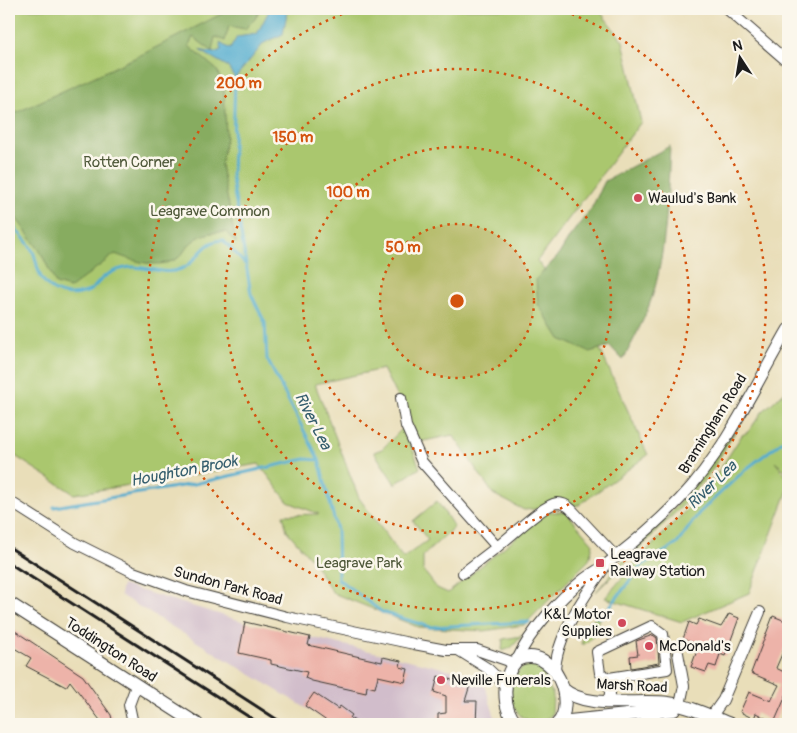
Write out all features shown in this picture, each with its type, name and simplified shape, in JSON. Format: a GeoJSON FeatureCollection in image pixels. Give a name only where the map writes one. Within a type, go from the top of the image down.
{"type":"FeatureCollection","features":[{"type":"Feature","properties":{"kind":"main road","name":"Toddington Road"},"geometry":{"type":"LineString","coordinates":[[9,604],[197,724]]}},
{"type":"Feature","properties":{"kind":"main road"},"geometry":{"type":"LineString","coordinates":[[515,724],[508,709],[506,686],[508,674],[516,662],[534,656],[542,658],[549,663],[556,673],[563,689],[564,723]]}},
{"type":"Feature","properties":{"kind":"main road","name":"Marsh Road"},"geometry":{"type":"LineString","coordinates":[[563,689],[575,698],[608,701],[647,701],[680,705],[730,724]]}},
{"type":"Feature","properties":{"kind":"main road","name":"Marsh Road"},"geometry":{"type":"LineString","coordinates":[[564,723],[660,710],[706,714]]}},
{"type":"Feature","properties":{"kind":"street"},"geometry":{"type":"LineString","coordinates":[[727,9],[788,62]]}},
{"type":"Feature","properties":{"kind":"street","name":"Bramingham Road"},"geometry":{"type":"LineString","coordinates":[[516,662],[524,643],[584,578],[606,565],[665,514],[706,467],[740,415],[788,329]]}},
{"type":"Feature","properties":{"kind":"street"},"geometry":{"type":"LineString","coordinates":[[400,398],[406,426],[428,473],[465,510],[497,547]]}},
{"type":"Feature","properties":{"kind":"street","name":"Sundon Park Road"},"geometry":{"type":"LineString","coordinates":[[9,502],[83,547],[133,572],[186,591],[287,617],[414,644],[457,650],[477,650],[516,662]]}},
{"type":"Feature","properties":{"kind":"street"},"geometry":{"type":"LineString","coordinates":[[463,572],[531,520],[557,503],[565,504],[571,509],[616,557]]}},
{"type":"Feature","properties":{"kind":"street","name":"Bramingham Road"},"geometry":{"type":"LineString","coordinates":[[556,673],[556,657],[578,606],[606,565]]}},
{"type":"Feature","properties":{"kind":"street"},"geometry":{"type":"LineString","coordinates":[[706,714],[723,700],[760,612]]}},
{"type":"Feature","properties":{"kind":"street"},"geometry":{"type":"LineString","coordinates":[[652,626],[663,634],[667,669],[609,678],[600,673],[597,652],[652,626]]}},
{"type":"Feature","properties":{"kind":"street","name":"Sundon Park Road"},"geometry":{"type":"LineString","coordinates":[[457,650],[487,668],[506,686]]}},
{"type":"Feature","properties":{"kind":"street"},"geometry":{"type":"LineString","coordinates":[[678,653],[684,686],[680,705]]}},
{"type":"Feature","properties":{"kind":"street"},"geometry":{"type":"LineString","coordinates":[[608,701],[610,694],[609,678]]}},
{"type":"Feature","properties":{"kind":"street"},"geometry":{"type":"LineString","coordinates":[[132,724],[129,705],[136,686]]}},
{"type":"Feature","properties":{"kind":"shaded area"},"geometry":{"type":"Polygon","coordinates":[[[122,585],[245,622],[473,675],[485,686],[497,724],[332,724],[120,595],[122,585]]]}},
{"type":"Feature","properties":{"kind":"green space","name":"Leagrave Common"},"geometry":{"type":"Polygon","coordinates":[[[9,9],[598,9],[623,41],[641,122],[537,261],[593,334],[648,455],[579,505],[524,510],[493,494],[453,435],[419,442],[383,369],[315,384],[359,498],[403,558],[428,540],[413,521],[437,501],[454,527],[423,556],[423,570],[437,588],[448,593],[547,512],[566,512],[593,544],[589,560],[524,625],[484,631],[418,627],[333,593],[312,560],[287,531],[283,515],[319,514],[288,502],[259,464],[74,494],[9,452],[9,9]]]}},
{"type":"Feature","properties":{"kind":"green space","name":"Rotten Corner"},"geometry":{"type":"Polygon","coordinates":[[[231,9],[260,9],[255,19],[245,29],[229,26],[225,41],[215,37],[212,51],[193,37],[189,46],[217,70],[224,89],[226,137],[221,165],[236,243],[226,232],[205,234],[192,242],[178,258],[171,262],[155,264],[139,262],[115,254],[70,288],[56,284],[40,251],[14,215],[9,212],[9,116],[145,53],[231,9]]]}},
{"type":"Feature","properties":{"kind":"green space"},"geometry":{"type":"Polygon","coordinates":[[[670,146],[668,195],[658,275],[639,330],[623,360],[610,346],[589,352],[560,339],[538,304],[536,279],[558,256],[570,236],[591,209],[605,181],[670,146]]]}},
{"type":"Feature","properties":{"kind":"green space"},"geometry":{"type":"Polygon","coordinates":[[[788,389],[788,473],[775,462],[788,478],[788,490],[749,593],[682,622],[605,598],[633,565],[697,499],[717,474],[742,435],[748,432],[763,411],[788,389]]]}},
{"type":"Feature","properties":{"kind":"green space"},"geometry":{"type":"Polygon","coordinates":[[[739,425],[712,470],[688,500],[595,593],[625,558],[667,518],[739,425]]]}},
{"type":"Feature","properties":{"kind":"green space"},"geometry":{"type":"Polygon","coordinates":[[[404,427],[420,468],[395,484],[374,452],[382,449],[404,427]]]}},
{"type":"Feature","properties":{"kind":"green space"},"geometry":{"type":"Polygon","coordinates":[[[598,618],[599,621],[595,625],[599,630],[585,644],[581,644],[589,620],[598,618]]]}},
{"type":"Feature","properties":{"kind":"green space"},"geometry":{"type":"Polygon","coordinates":[[[522,636],[511,648],[502,651],[503,639],[522,636]]]}},
{"type":"Feature","properties":{"kind":"green space"},"geometry":{"type":"Polygon","coordinates":[[[532,664],[540,667],[553,695],[552,715],[539,723],[528,720],[520,715],[513,706],[510,691],[514,677],[519,671],[532,664]]]}},
{"type":"Feature","properties":{"kind":"water"},"geometry":{"type":"Polygon","coordinates":[[[270,9],[292,9],[287,13],[283,34],[264,43],[235,78],[227,66],[199,50],[214,53],[221,50],[220,43],[230,49],[237,37],[257,34],[270,9]]]}},
{"type":"Feature","properties":{"kind":"building"},"geometry":{"type":"Polygon","coordinates":[[[729,614],[739,618],[725,656],[720,654],[716,667],[709,665],[706,672],[691,667],[699,645],[683,639],[689,622],[696,625],[699,619],[721,627],[729,614]]]}},
{"type":"Feature","properties":{"kind":"building"},"geometry":{"type":"Polygon","coordinates":[[[773,616],[788,622],[788,649],[785,647],[776,668],[788,674],[788,691],[774,723],[756,713],[754,719],[740,712],[749,692],[771,701],[779,685],[751,673],[773,616]]]}},
{"type":"Feature","properties":{"kind":"building"},"geometry":{"type":"Polygon","coordinates":[[[245,622],[310,637],[308,645],[382,662],[383,657],[401,661],[400,667],[408,669],[405,682],[378,676],[375,688],[367,686],[366,693],[312,681],[305,678],[307,672],[271,664],[271,660],[239,653],[245,622]]]}},
{"type":"Feature","properties":{"kind":"building"},"geometry":{"type":"Polygon","coordinates":[[[9,627],[83,676],[111,715],[113,724],[103,724],[70,681],[66,687],[26,666],[31,658],[9,645],[9,627]]]}},
{"type":"Feature","properties":{"kind":"building","name":"McDonald's"},"geometry":{"type":"Polygon","coordinates":[[[653,635],[657,638],[659,663],[631,668],[630,656],[638,655],[636,641],[653,635]]]}},
{"type":"Feature","properties":{"kind":"building"},"geometry":{"type":"Polygon","coordinates":[[[438,676],[470,685],[465,701],[477,701],[476,724],[438,724],[438,714],[446,713],[446,696],[434,692],[438,676]]]}},
{"type":"Feature","properties":{"kind":"building"},"geometry":{"type":"Polygon","coordinates":[[[314,693],[338,709],[340,706],[352,715],[350,718],[360,724],[331,724],[305,706],[314,693]]]}},
{"type":"Feature","properties":{"kind":"waterway","name":"River Lea"},"geometry":{"type":"LineString","coordinates":[[235,78],[232,179],[251,294],[265,323],[267,359],[319,460],[337,530],[338,579],[382,612],[430,627],[529,622]]}},
{"type":"Feature","properties":{"kind":"waterway"},"geometry":{"type":"LineString","coordinates":[[9,222],[31,248],[39,274],[45,283],[61,294],[74,295],[89,291],[112,272],[129,267],[166,271],[181,269],[216,241],[223,240],[245,264]]}},
{"type":"Feature","properties":{"kind":"waterway","name":"River Lea"},"geometry":{"type":"LineString","coordinates":[[596,616],[602,617],[641,566],[677,544],[699,513],[745,470],[788,437]]}},
{"type":"Feature","properties":{"kind":"waterway","name":"Houghton Brook"},"geometry":{"type":"LineString","coordinates":[[54,507],[194,484],[305,459],[319,460]]}},
{"type":"Feature","properties":{"kind":"railway"},"geometry":{"type":"LineString","coordinates":[[9,547],[284,724]]}},
{"type":"Feature","properties":{"kind":"railway"},"geometry":{"type":"LineString","coordinates":[[9,563],[260,724]]}},
{"type":"Feature","properties":{"kind":"place","name":"Waulud's Bank"},"geometry":{"type":"Point","coordinates":[638,198]}},
{"type":"Feature","properties":{"kind":"place","name":"Leagrave Railway Station"},"geometry":{"type":"Point","coordinates":[600,563]}},
{"type":"Feature","properties":{"kind":"place","name":"K&L Motor Supplies"},"geometry":{"type":"Point","coordinates":[622,623]}},
{"type":"Feature","properties":{"kind":"place","name":"McDonald's"},"geometry":{"type":"Point","coordinates":[649,646]}},
{"type":"Feature","properties":{"kind":"place","name":"Neville Funerals"},"geometry":{"type":"Point","coordinates":[441,680]}},
{"type":"Feature","properties":{"kind":"park label","name":"Leagrave Park"},"geometry":{"type":"Point","coordinates":[359,563]}}]}
